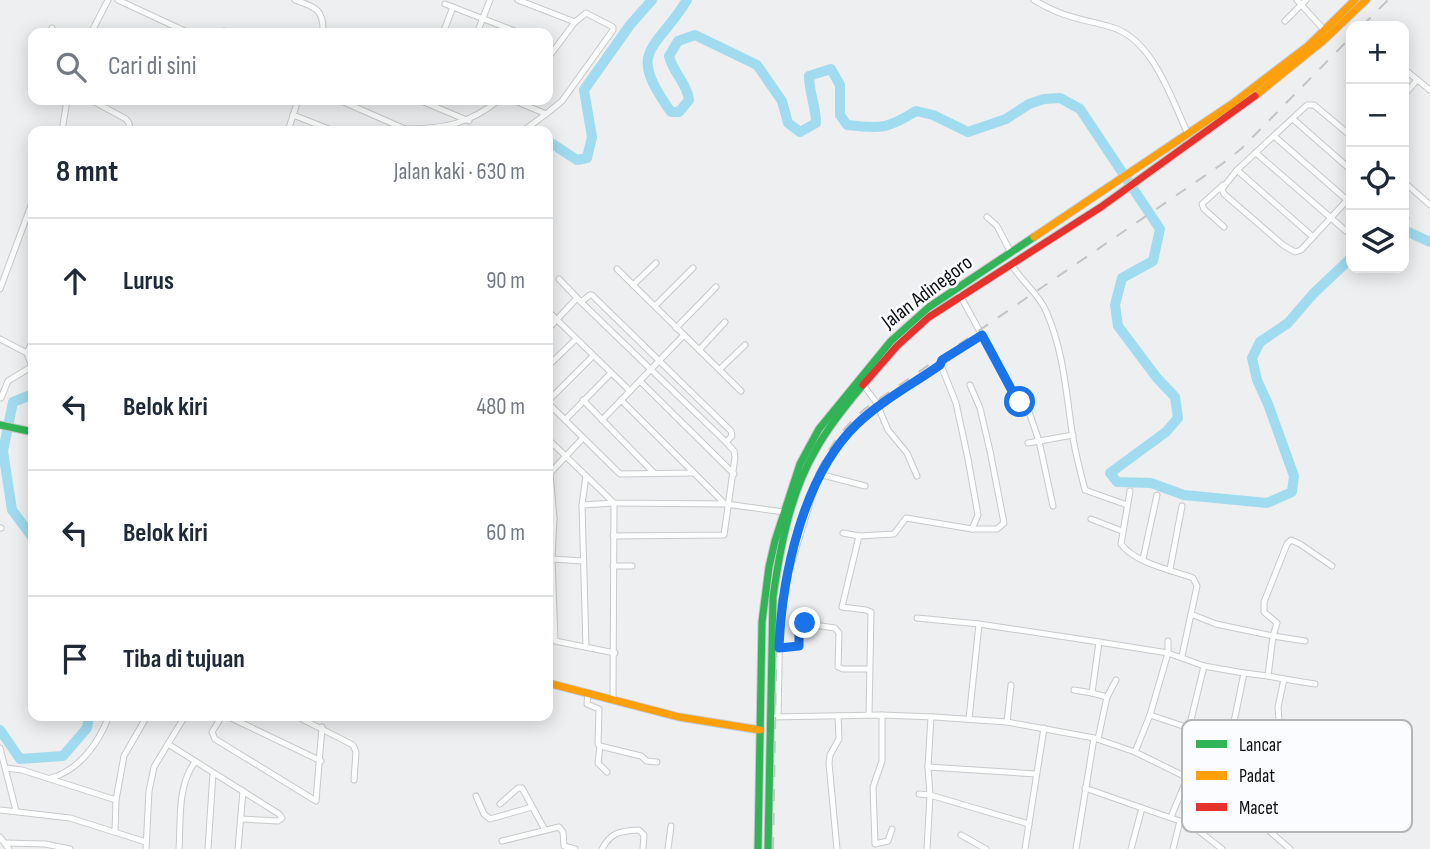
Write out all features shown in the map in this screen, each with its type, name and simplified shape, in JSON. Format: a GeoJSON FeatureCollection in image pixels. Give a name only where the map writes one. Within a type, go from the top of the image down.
{"type":"FeatureCollection","features":[{"type":"Feature","properties":{"kind":"main road","name":"Jalan Adinegoro"},"geometry":{"type":"LineString","coordinates":[[974,281],[991,276],[1011,264],[1146,175],[1234,107],[1325,31],[1356,0]]}},
{"type":"Feature","properties":{"kind":"main road","name":"Jalan Adinegoro"},"geometry":{"type":"LineString","coordinates":[[758,849],[761,656],[766,641],[769,567],[800,464],[820,429],[871,363],[909,323],[974,281],[987,268],[1188,134],[1234,107],[1307,56],[1366,0]]}},
{"type":"Feature","properties":{"kind":"main road"},"geometry":{"type":"LineString","coordinates":[[987,268],[986,271],[991,276]]}},
{"type":"Feature","properties":{"kind":"main road"},"geometry":{"type":"LineString","coordinates":[[768,849],[774,717],[770,656],[766,641],[777,568],[807,468],[818,446],[902,341],[974,281]]}},
{"type":"Feature","properties":{"kind":"main road"},"geometry":{"type":"LineString","coordinates":[[0,425],[28,430]]}},
{"type":"Feature","properties":{"kind":"main road"},"geometry":{"type":"LineString","coordinates":[[761,656],[765,653],[770,656]]}},
{"type":"Feature","properties":{"kind":"main road"},"geometry":{"type":"LineString","coordinates":[[553,684],[674,716],[760,730]]}},
{"type":"Feature","properties":{"kind":"street"},"geometry":{"type":"LineString","coordinates":[[94,28],[107,2],[97,0]]}},
{"type":"Feature","properties":{"kind":"street"},"geometry":{"type":"LineString","coordinates":[[118,0],[177,28]]}},
{"type":"Feature","properties":{"kind":"street"},"geometry":{"type":"LineString","coordinates":[[295,0],[317,8],[323,28]]}},
{"type":"Feature","properties":{"kind":"street"},"geometry":{"type":"LineString","coordinates":[[479,28],[490,0]]}},
{"type":"Feature","properties":{"kind":"street"},"geometry":{"type":"LineString","coordinates":[[518,0],[575,22]]}},
{"type":"Feature","properties":{"kind":"street"},"geometry":{"type":"LineString","coordinates":[[1034,0],[1077,20],[1112,27],[1138,43],[1151,57],[1188,134]]}},
{"type":"Feature","properties":{"kind":"street"},"geometry":{"type":"LineString","coordinates":[[1048,8],[1051,0]]}},
{"type":"Feature","properties":{"kind":"street"},"geometry":{"type":"LineString","coordinates":[[1285,21],[1302,2],[1325,31]]}},
{"type":"Feature","properties":{"kind":"street"},"geometry":{"type":"LineString","coordinates":[[445,4],[507,28]]}},
{"type":"Feature","properties":{"kind":"street"},"geometry":{"type":"LineString","coordinates":[[445,28],[453,6]]}},
{"type":"Feature","properties":{"kind":"street"},"geometry":{"type":"LineString","coordinates":[[530,126],[562,102],[613,27],[586,13],[575,22],[553,52]]}},
{"type":"Feature","properties":{"kind":"street"},"geometry":{"type":"LineString","coordinates":[[1409,73],[1430,90]]}},
{"type":"Feature","properties":{"kind":"street"},"geometry":{"type":"LineString","coordinates":[[1409,89],[1417,80]]}},
{"type":"Feature","properties":{"kind":"street"},"geometry":{"type":"LineString","coordinates":[[63,126],[66,105]]}},
{"type":"Feature","properties":{"kind":"street"},"geometry":{"type":"LineString","coordinates":[[101,105],[125,119],[129,126]]}},
{"type":"Feature","properties":{"kind":"street"},"geometry":{"type":"LineString","coordinates":[[290,126],[296,105]]}},
{"type":"Feature","properties":{"kind":"street"},"geometry":{"type":"LineString","coordinates":[[351,105],[398,126]]}},
{"type":"Feature","properties":{"kind":"street"},"geometry":{"type":"LineString","coordinates":[[431,105],[469,121]]}},
{"type":"Feature","properties":{"kind":"street"},"geometry":{"type":"LineString","coordinates":[[445,126],[469,121],[492,105]]}},
{"type":"Feature","properties":{"kind":"street"},"geometry":{"type":"LineString","coordinates":[[525,105],[546,114]]}},
{"type":"Feature","properties":{"kind":"street"},"geometry":{"type":"LineString","coordinates":[[1224,227],[1202,204],[1307,105],[1314,105],[1346,132]]}},
{"type":"Feature","properties":{"kind":"street"},"geometry":{"type":"LineString","coordinates":[[293,115],[321,126]]}},
{"type":"Feature","properties":{"kind":"street"},"geometry":{"type":"LineString","coordinates":[[1293,119],[1346,166]]}},
{"type":"Feature","properties":{"kind":"street"},"geometry":{"type":"LineString","coordinates":[[1274,136],[1346,196]]}},
{"type":"Feature","properties":{"kind":"street"},"geometry":{"type":"LineString","coordinates":[[1256,153],[1346,229]]}},
{"type":"Feature","properties":{"kind":"street"},"geometry":{"type":"LineString","coordinates":[[1237,170],[1313,237]]}},
{"type":"Feature","properties":{"kind":"street"},"geometry":{"type":"LineString","coordinates":[[1225,183],[1222,189],[1224,194],[1291,250],[1299,251],[1346,201]]}},
{"type":"Feature","properties":{"kind":"street"},"geometry":{"type":"LineString","coordinates":[[1409,186],[1430,205]]}},
{"type":"Feature","properties":{"kind":"street"},"geometry":{"type":"LineString","coordinates":[[987,217],[997,226],[1011,253]]}},
{"type":"Feature","properties":{"kind":"street"},"geometry":{"type":"LineString","coordinates":[[0,289],[28,220]]}},
{"type":"Feature","properties":{"kind":"street"},"geometry":{"type":"LineString","coordinates":[[633,285],[656,263]]}},
{"type":"Feature","properties":{"kind":"street"},"geometry":{"type":"LineString","coordinates":[[1011,264],[1046,310],[1062,360],[1084,490],[1127,505]]}},
{"type":"Feature","properties":{"kind":"street"},"geometry":{"type":"LineString","coordinates":[[655,306],[694,268]]}},
{"type":"Feature","properties":{"kind":"street"},"geometry":{"type":"LineString","coordinates":[[617,269],[741,391]]}},
{"type":"Feature","properties":{"kind":"street"},"geometry":{"type":"LineString","coordinates":[[559,279],[731,431],[729,439]]}},
{"type":"Feature","properties":{"kind":"street"},"geometry":{"type":"LineString","coordinates":[[676,328],[716,287]]}},
{"type":"Feature","properties":{"kind":"street"},"geometry":{"type":"LineString","coordinates":[[553,323],[590,295],[729,439],[735,454],[724,535],[613,536]]}},
{"type":"Feature","properties":{"kind":"street"},"geometry":{"type":"LineString","coordinates":[[960,295],[1017,400],[1026,403],[1039,440],[1052,506]]}},
{"type":"Feature","properties":{"kind":"street"},"geometry":{"type":"LineString","coordinates":[[553,317],[630,391]]}},
{"type":"Feature","properties":{"kind":"street"},"geometry":{"type":"LineString","coordinates":[[699,350],[725,322]]}},
{"type":"Feature","properties":{"kind":"street"},"geometry":{"type":"LineString","coordinates":[[602,420],[684,335]]}},
{"type":"Feature","properties":{"kind":"street"},"geometry":{"type":"LineString","coordinates":[[982,335],[942,360],[940,365],[878,407],[848,434],[819,474],[784,587],[774,717],[882,715],[1007,722],[1096,738],[1182,773]]}},
{"type":"Feature","properties":{"kind":"street"},"geometry":{"type":"LineString","coordinates":[[553,361],[576,339]]}},
{"type":"Feature","properties":{"kind":"street"},"geometry":{"type":"LineString","coordinates":[[0,340],[27,353],[28,356]]}},
{"type":"Feature","properties":{"kind":"street"},"geometry":{"type":"LineString","coordinates":[[720,369],[745,345]]}},
{"type":"Feature","properties":{"kind":"street"},"geometry":{"type":"LineString","coordinates":[[553,397],[593,355]]}},
{"type":"Feature","properties":{"kind":"street"},"geometry":{"type":"LineString","coordinates":[[940,365],[956,403],[968,459],[978,515],[972,529]]}},
{"type":"Feature","properties":{"kind":"street"},"geometry":{"type":"LineString","coordinates":[[1,398],[8,381],[28,370]]}},
{"type":"Feature","properties":{"kind":"street"},"geometry":{"type":"LineString","coordinates":[[565,420],[611,373]]}},
{"type":"Feature","properties":{"kind":"street"},"geometry":{"type":"LineString","coordinates":[[0,377],[8,381]]}},
{"type":"Feature","properties":{"kind":"street"},"geometry":{"type":"LineString","coordinates":[[640,381],[734,474]]}},
{"type":"Feature","properties":{"kind":"street"},"geometry":{"type":"LineString","coordinates":[[864,386],[878,407],[884,423],[907,453],[917,476]]}},
{"type":"Feature","properties":{"kind":"street"},"geometry":{"type":"LineString","coordinates":[[843,533],[859,536],[894,534],[906,518],[972,529],[997,529],[1004,523],[980,408],[971,386]]}},
{"type":"Feature","properties":{"kind":"street"},"geometry":{"type":"LineString","coordinates":[[583,400],[655,474]]}},
{"type":"Feature","properties":{"kind":"street"},"geometry":{"type":"LineString","coordinates":[[621,400],[717,499],[728,504]]}},
{"type":"Feature","properties":{"kind":"street"},"geometry":{"type":"LineString","coordinates":[[553,407],[620,474],[692,473]]}},
{"type":"Feature","properties":{"kind":"street"},"geometry":{"type":"LineString","coordinates":[[1028,443],[1073,435]]}},
{"type":"Feature","properties":{"kind":"street"},"geometry":{"type":"LineString","coordinates":[[553,470],[583,438]]}},
{"type":"Feature","properties":{"kind":"street"},"geometry":{"type":"LineString","coordinates":[[553,444],[614,503],[613,700]]}},
{"type":"Feature","properties":{"kind":"street"},"geometry":{"type":"LineString","coordinates":[[819,474],[865,486]]}},
{"type":"Feature","properties":{"kind":"street"},"geometry":{"type":"LineString","coordinates":[[586,476],[582,505],[586,647]]}},
{"type":"Feature","properties":{"kind":"street"},"geometry":{"type":"LineString","coordinates":[[1130,491],[1122,531],[1123,547],[1143,559],[1193,578],[1196,582],[1182,656]]}},
{"type":"Feature","properties":{"kind":"street"},"geometry":{"type":"LineString","coordinates":[[1143,559],[1157,495]]}},
{"type":"Feature","properties":{"kind":"street"},"geometry":{"type":"LineString","coordinates":[[582,505],[728,504],[784,512]]}},
{"type":"Feature","properties":{"kind":"street"},"geometry":{"type":"LineString","coordinates":[[1170,569],[1182,506]]}},
{"type":"Feature","properties":{"kind":"street"},"geometry":{"type":"LineString","coordinates":[[1091,519],[1122,531]]}},
{"type":"Feature","properties":{"kind":"street"},"geometry":{"type":"LineString","coordinates":[[859,536],[842,607],[871,612],[869,715]]}},
{"type":"Feature","properties":{"kind":"street"},"geometry":{"type":"LineString","coordinates":[[1268,676],[1276,624],[1264,612],[1263,606],[1289,542],[1300,544],[1332,566]]}},
{"type":"Feature","properties":{"kind":"street"},"geometry":{"type":"LineString","coordinates":[[553,559],[583,561]]}},
{"type":"Feature","properties":{"kind":"street"},"geometry":{"type":"LineString","coordinates":[[613,566],[632,566]]}},
{"type":"Feature","properties":{"kind":"street"},"geometry":{"type":"LineString","coordinates":[[553,586],[555,641],[615,653]]}},
{"type":"Feature","properties":{"kind":"street"},"geometry":{"type":"LineString","coordinates":[[1191,614],[1225,627],[1305,641]]}},
{"type":"Feature","properties":{"kind":"street"},"geometry":{"type":"LineString","coordinates":[[917,618],[979,624],[1168,653],[1205,666],[1315,684]]}},
{"type":"Feature","properties":{"kind":"street"},"geometry":{"type":"LineString","coordinates":[[779,648],[799,646],[801,623],[835,628],[839,633],[838,667],[869,669]]}},
{"type":"Feature","properties":{"kind":"street"},"geometry":{"type":"LineString","coordinates":[[969,719],[979,624]]}},
{"type":"Feature","properties":{"kind":"street"},"geometry":{"type":"LineString","coordinates":[[1135,752],[1150,715],[1168,653],[1168,641]]}},
{"type":"Feature","properties":{"kind":"street"},"geometry":{"type":"LineString","coordinates":[[1092,692],[1100,642]]}},
{"type":"Feature","properties":{"kind":"street"},"geometry":{"type":"LineString","coordinates":[[1191,720],[1205,666]]}},
{"type":"Feature","properties":{"kind":"street"},"geometry":{"type":"LineString","coordinates":[[1234,720],[1244,673]]}},
{"type":"Feature","properties":{"kind":"street"},"geometry":{"type":"LineString","coordinates":[[1279,720],[1278,708],[1284,679]]}},
{"type":"Feature","properties":{"kind":"street"},"geometry":{"type":"LineString","coordinates":[[1076,849],[1096,738],[1107,697],[1116,680]]}},
{"type":"Feature","properties":{"kind":"street"},"geometry":{"type":"LineString","coordinates":[[1007,722],[1011,685]]}},
{"type":"Feature","properties":{"kind":"street"},"geometry":{"type":"LineString","coordinates":[[1074,690],[1107,697]]}},
{"type":"Feature","properties":{"kind":"street"},"geometry":{"type":"LineString","coordinates":[[587,693],[587,704],[599,709],[598,763],[607,772]]}},
{"type":"Feature","properties":{"kind":"street"},"geometry":{"type":"LineString","coordinates":[[882,715],[882,761],[873,787],[875,844],[888,841],[892,829]]}},
{"type":"Feature","properties":{"kind":"street"},"geometry":{"type":"LineString","coordinates":[[1150,715],[1182,726]]}},
{"type":"Feature","properties":{"kind":"street"},"geometry":{"type":"LineString","coordinates":[[837,849],[829,764],[830,755],[839,739],[838,716]]}},
{"type":"Feature","properties":{"kind":"street"},"geometry":{"type":"LineString","coordinates":[[927,849],[931,717]]}},
{"type":"Feature","properties":{"kind":"street"},"geometry":{"type":"LineString","coordinates":[[48,778],[70,770],[89,752],[99,740],[107,721]]}},
{"type":"Feature","properties":{"kind":"street"},"geometry":{"type":"LineString","coordinates":[[115,832],[116,800],[124,756],[144,721]]}},
{"type":"Feature","properties":{"kind":"street"},"geometry":{"type":"LineString","coordinates":[[0,810],[70,818],[115,832],[146,846],[152,773],[182,721]]}},
{"type":"Feature","properties":{"kind":"street"},"geometry":{"type":"LineString","coordinates":[[219,721],[212,732],[215,739],[316,801]]}},
{"type":"Feature","properties":{"kind":"street"},"geometry":{"type":"LineString","coordinates":[[237,721],[321,761]]}},
{"type":"Feature","properties":{"kind":"street"},"geometry":{"type":"LineString","coordinates":[[308,721],[355,748],[354,780]]}},
{"type":"Feature","properties":{"kind":"street"},"geometry":{"type":"LineString","coordinates":[[316,810],[322,727]]}},
{"type":"Feature","properties":{"kind":"street"},"geometry":{"type":"LineString","coordinates":[[1025,849],[1044,728]]}},
{"type":"Feature","properties":{"kind":"street"},"geometry":{"type":"LineString","coordinates":[[168,744],[279,814],[282,820],[241,819]]}},
{"type":"Feature","properties":{"kind":"street"},"geometry":{"type":"LineString","coordinates":[[600,746],[657,762]]}},
{"type":"Feature","properties":{"kind":"street"},"geometry":{"type":"LineString","coordinates":[[0,748],[16,811]]}},
{"type":"Feature","properties":{"kind":"street"},"geometry":{"type":"LineString","coordinates":[[178,849],[183,788],[195,762]]}},
{"type":"Feature","properties":{"kind":"street"},"geometry":{"type":"LineString","coordinates":[[928,767],[1036,775]]}},
{"type":"Feature","properties":{"kind":"street"},"geometry":{"type":"LineString","coordinates":[[6,768],[16,768],[116,800]]}},
{"type":"Feature","properties":{"kind":"street"},"geometry":{"type":"LineString","coordinates":[[208,849],[213,773]]}},
{"type":"Feature","properties":{"kind":"street"},"geometry":{"type":"LineString","coordinates":[[500,804],[520,788],[524,790],[545,830]]}},
{"type":"Feature","properties":{"kind":"street"},"geometry":{"type":"LineString","coordinates":[[1085,788],[1180,821],[1173,849]]}},
{"type":"Feature","properties":{"kind":"street"},"geometry":{"type":"LineString","coordinates":[[1171,817],[1182,790]]}},
{"type":"Feature","properties":{"kind":"street"},"geometry":{"type":"LineString","coordinates":[[238,849],[243,791]]}},
{"type":"Feature","properties":{"kind":"street"},"geometry":{"type":"LineString","coordinates":[[919,794],[1029,824]]}},
{"type":"Feature","properties":{"kind":"street"},"geometry":{"type":"LineString","coordinates":[[476,796],[484,814],[490,819],[532,807]]}},
{"type":"Feature","properties":{"kind":"street"},"geometry":{"type":"LineString","coordinates":[[1131,849],[1142,808]]}},
{"type":"Feature","properties":{"kind":"street"},"geometry":{"type":"LineString","coordinates":[[921,813],[929,814]]}},
{"type":"Feature","properties":{"kind":"street"},"geometry":{"type":"LineString","coordinates":[[668,849],[671,825]]}},
{"type":"Feature","properties":{"kind":"street"},"geometry":{"type":"LineString","coordinates":[[502,841],[561,828],[564,832],[563,847],[575,849]]}},
{"type":"Feature","properties":{"kind":"street"},"geometry":{"type":"LineString","coordinates":[[602,849],[615,832],[639,830],[644,835],[643,849]]}},
{"type":"Feature","properties":{"kind":"street"},"geometry":{"type":"LineString","coordinates":[[1200,832],[1223,849]]}},
{"type":"Feature","properties":{"kind":"street"},"geometry":{"type":"LineString","coordinates":[[1271,832],[1290,849]]}},
{"type":"Feature","properties":{"kind":"street"},"geometry":{"type":"LineString","coordinates":[[961,835],[986,849]]}},
{"type":"Feature","properties":{"kind":"street"},"geometry":{"type":"LineString","coordinates":[[0,837],[9,849]]}},
{"type":"Feature","properties":{"kind":"street"},"geometry":{"type":"LineString","coordinates":[[5,843],[46,844],[70,849]]}},
{"type":"Feature","properties":{"kind":"waterway"},"geometry":{"type":"LineString","coordinates":[[553,144],[577,160],[587,158],[592,137],[584,90],[630,25],[652,0]]}},
{"type":"Feature","properties":{"kind":"waterway"},"geometry":{"type":"LineString","coordinates":[[687,0],[656,42],[648,63],[657,91],[671,112],[679,112],[689,100],[686,88],[669,56],[678,41],[695,35],[757,65],[782,101],[788,123],[800,132],[816,123],[809,76],[831,69],[840,85],[840,115],[847,125],[883,126],[916,111],[933,115],[968,132],[1006,119],[1029,104],[1044,99],[1060,98],[1080,109],[1160,229],[1153,261],[1122,278],[1115,305],[1118,326],[1157,378],[1175,397],[1178,418],[1166,432],[1110,473],[1117,482],[1151,483],[1184,495],[1267,503],[1292,492],[1294,476],[1257,380],[1252,358],[1260,342],[1288,323],[1346,263]]}},
{"type":"Feature","properties":{"kind":"waterway"},"geometry":{"type":"LineString","coordinates":[[1409,232],[1430,242]]}},
{"type":"Feature","properties":{"kind":"waterway"},"geometry":{"type":"LineString","coordinates":[[28,396],[13,402],[3,451],[12,510],[28,531]]}},
{"type":"Feature","properties":{"kind":"waterway"},"geometry":{"type":"LineString","coordinates":[[0,730],[20,759],[63,756],[87,728],[88,721]]}},
{"type":"Feature","properties":{"kind":"railway"},"geometry":{"type":"LineString","coordinates":[[1367,21],[1388,0]]}},
{"type":"Feature","properties":{"kind":"railway"},"geometry":{"type":"LineString","coordinates":[[773,849],[777,612],[785,570],[803,510],[822,462],[840,434],[866,408],[1222,164],[1241,149],[1346,42]]}},
{"type":"Feature","properties":{"kind":"traffic: fast"},"geometry":{"type":"LineString","coordinates":[[758,849],[762,622],[775,541],[800,464],[819,429],[891,341],[929,307],[1034,237]]}},
{"type":"Feature","properties":{"kind":"traffic: fast"},"geometry":{"type":"LineString","coordinates":[[768,849],[773,597],[783,541],[806,468],[831,425],[863,385]]}},
{"type":"Feature","properties":{"kind":"traffic: fast"},"geometry":{"type":"LineString","coordinates":[[0,425],[28,431]]}},
{"type":"Feature","properties":{"kind":"traffic: slow"},"geometry":{"type":"LineString","coordinates":[[1034,237],[1232,104],[1308,46],[1355,0]]}},
{"type":"Feature","properties":{"kind":"traffic: slow"},"geometry":{"type":"LineString","coordinates":[[1255,96],[1324,40],[1366,0]]}},
{"type":"Feature","properties":{"kind":"traffic: slow"},"geometry":{"type":"LineString","coordinates":[[553,684],[679,717],[760,730]]}},
{"type":"Feature","properties":{"kind":"traffic: jam"},"geometry":{"type":"LineString","coordinates":[[863,385],[897,346],[929,317],[1101,207],[1255,96]]}},
{"type":"Feature","properties":{"kind":"route"},"geometry":{"type":"LineString","coordinates":[[805,623],[799,625],[799,646],[779,648],[784,587],[806,510],[819,474],[832,453],[857,425],[878,407],[940,365],[942,360],[982,335],[1020,402]]}}]}
